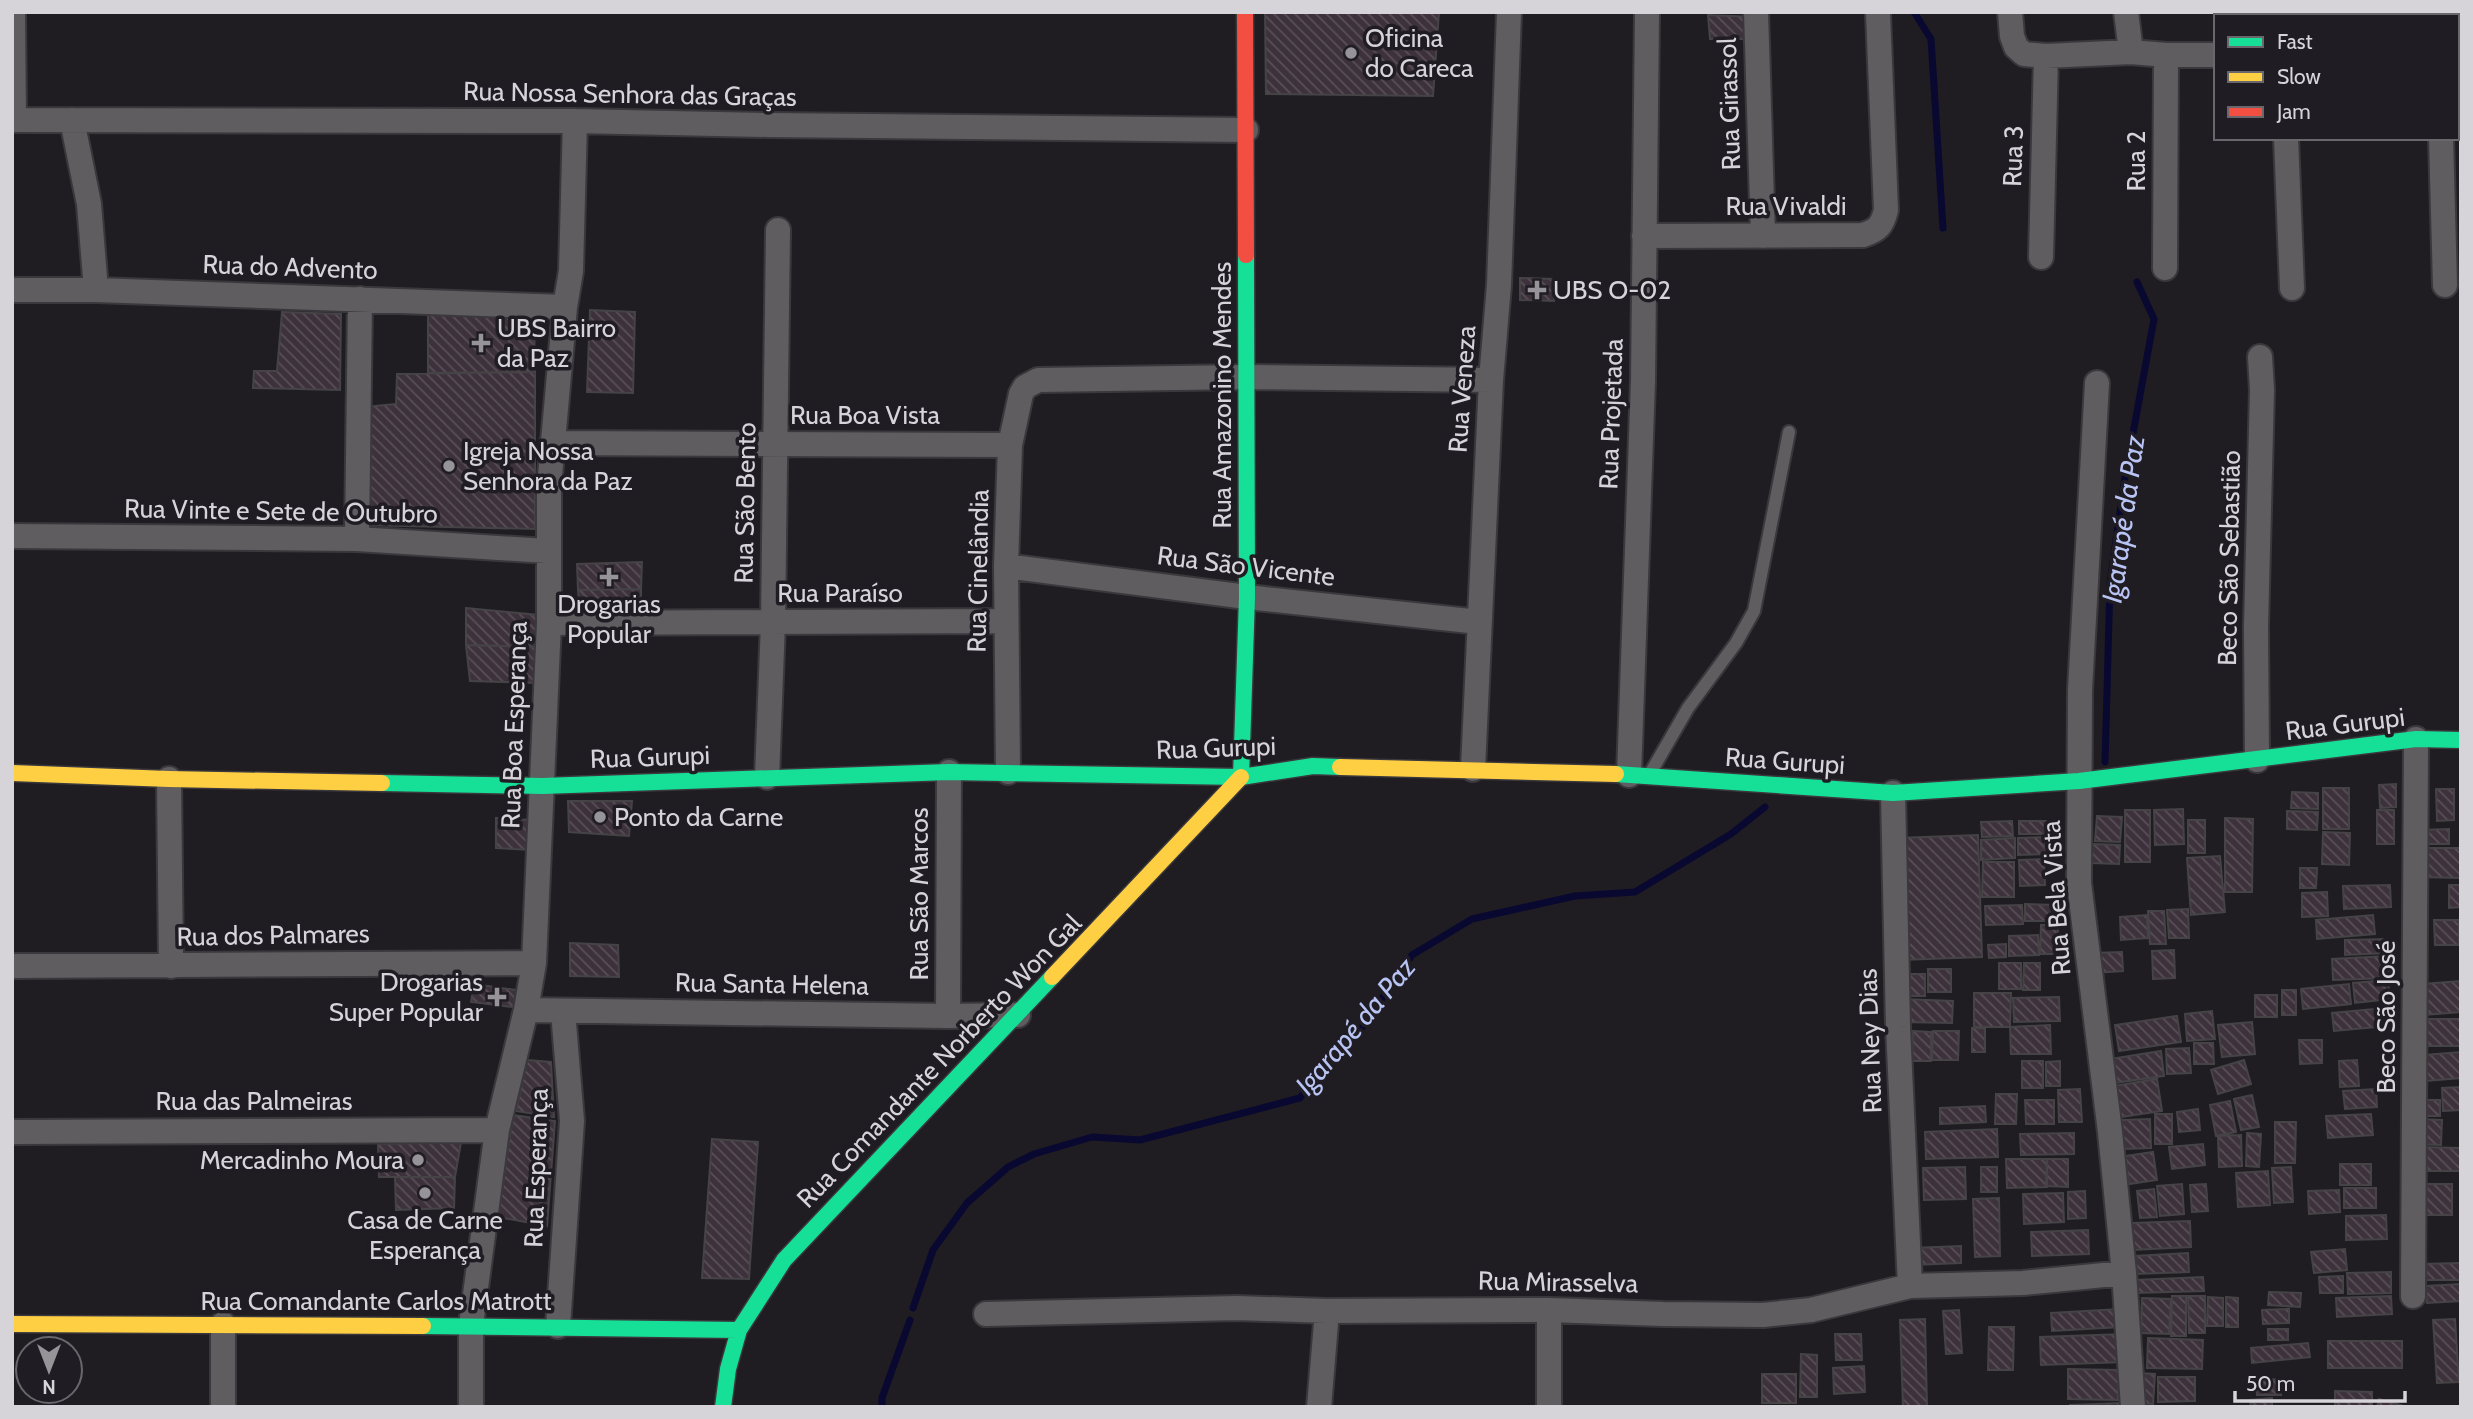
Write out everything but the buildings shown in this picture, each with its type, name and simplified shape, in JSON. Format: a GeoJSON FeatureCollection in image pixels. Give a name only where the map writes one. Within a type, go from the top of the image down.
{"type":"FeatureCollection","features":[{"type":"Feature","properties":{"kind":"street"},"geometry":{"type":"LineString","coordinates":[[13,12],[13,120]]}},
{"type":"Feature","properties":{"kind":"street","name":"Rua Amazonino Mendes"},"geometry":{"type":"LineString","coordinates":[[1241,777],[1247,597],[1245,12]]}},
{"type":"Feature","properties":{"kind":"street","name":"Rua Projetada"},"geometry":{"type":"LineString","coordinates":[[1638,776],[1647,12]]}},
{"type":"Feature","properties":{"kind":"street","name":"Rua Girassol"},"geometry":{"type":"LineString","coordinates":[[1756,12],[1763,236]]}},
{"type":"Feature","properties":{"kind":"street"},"geometry":{"type":"LineString","coordinates":[[2010,12],[2012,36],[2016,47],[2024,54],[2046,56],[2131,52],[2214,55]]}},
{"type":"Feature","properties":{"kind":"street"},"geometry":{"type":"LineString","coordinates":[[2126,12],[2131,52]]}},
{"type":"Feature","properties":{"kind":"street","name":"Rua Veneza"},"geometry":{"type":"LineString","coordinates":[[1474,769],[1491,380],[1499,285],[1509,13]]}},
{"type":"Feature","properties":{"kind":"street","name":"Rua Vivaldi"},"geometry":{"type":"LineString","coordinates":[[1644,236],[1863,235],[1877,230],[1883,222],[1886,210],[1878,14]]}},
{"type":"Feature","properties":{"kind":"street","name":"Rua 2"},"geometry":{"type":"LineString","coordinates":[[2165,268],[2166,55]]}},
{"type":"Feature","properties":{"kind":"street","name":"Rua 3"},"geometry":{"type":"LineString","coordinates":[[2041,257],[2046,56]]}},
{"type":"Feature","properties":{"kind":"street","name":"Rua Nossa Senhora das Graças"},"geometry":{"type":"LineString","coordinates":[[13,120],[575,121],[1246,130]]}},
{"type":"Feature","properties":{"kind":"street"},"geometry":{"type":"LineString","coordinates":[[72,120],[89,204],[96,290]]}},
{"type":"Feature","properties":{"kind":"street","name":"Rua Boa Esperança"},"geometry":{"type":"LineString","coordinates":[[471,1407],[471,1325],[497,1130],[526,1010],[534,962],[549,623],[547,551],[552,443],[571,271],[575,121]]}},
{"type":"Feature","properties":{"kind":"street"},"geometry":{"type":"LineString","coordinates":[[2286,140],[2292,288]]}},
{"type":"Feature","properties":{"kind":"street"},"geometry":{"type":"LineString","coordinates":[[2441,140],[2445,285]]}},
{"type":"Feature","properties":{"kind":"street","name":"Rua São Bento"},"geometry":{"type":"LineString","coordinates":[[767,777],[773,623],[778,230]]}},
{"type":"Feature","properties":{"kind":"street","name":"Rua do Advento"},"geometry":{"type":"LineString","coordinates":[[12,290],[96,290],[565,307]]}},
{"type":"Feature","properties":{"kind":"street"},"geometry":{"type":"LineString","coordinates":[[357,539],[360,299]]}},
{"type":"Feature","properties":{"kind":"street","name":"Beco São Sebastião"},"geometry":{"type":"LineString","coordinates":[[2257,760],[2256,627],[2262,390],[2260,357]]}},
{"type":"Feature","properties":{"kind":"street"},"geometry":{"type":"LineString","coordinates":[[1246,377],[1491,380]]}},
{"type":"Feature","properties":{"kind":"street","name":"Rua Cinelândia"},"geometry":{"type":"LineString","coordinates":[[1008,772],[1006,566],[1010,444],[1021,394],[1026,387],[1038,380],[1246,377]]}},
{"type":"Feature","properties":{"kind":"street","name":"Rua Bela Vista"},"geometry":{"type":"LineString","coordinates":[[2097,383],[2080,677],[2079,883],[2110,1132],[2124,1273],[2133,1407]]}},
{"type":"Feature","properties":{"kind":"street","name":"Rua Boa Vista"},"geometry":{"type":"LineString","coordinates":[[552,443],[1010,444]]}},
{"type":"Feature","properties":{"kind":"street","name":"Rua Vinte e Sete de Outubro"},"geometry":{"type":"LineString","coordinates":[[12,536],[357,539],[547,551]]}},
{"type":"Feature","properties":{"kind":"street","name":"Rua São Vicente"},"geometry":{"type":"LineString","coordinates":[[1006,566],[1247,597],[1479,622]]}},
{"type":"Feature","properties":{"kind":"street","name":"Rua Paraíso"},"geometry":{"type":"LineString","coordinates":[[549,623],[1006,621]]}},
{"type":"Feature","properties":{"kind":"street","name":"Rua Gurupi"},"geometry":{"type":"LineString","coordinates":[[12,773],[169,779],[542,786],[949,772],[1241,777],[1313,766],[1638,776],[1894,793],[2079,781],[2416,739],[2461,740]]}},
{"type":"Feature","properties":{"kind":"street","name":"Beco São José"},"geometry":{"type":"LineString","coordinates":[[2413,1296],[2416,739]]}},
{"type":"Feature","properties":{"kind":"street","name":"Rua São Marcos"},"geometry":{"type":"LineString","coordinates":[[948,1016],[949,772]]}},
{"type":"Feature","properties":{"kind":"street","name":"Rua Comandante Norberto Won Gal"},"geometry":{"type":"LineString","coordinates":[[723,1407],[728,1369],[739,1330],[784,1260],[1241,777]]}},
{"type":"Feature","properties":{"kind":"street"},"geometry":{"type":"LineString","coordinates":[[169,779],[171,966]]}},
{"type":"Feature","properties":{"kind":"street","name":"Rua Ney Dias"},"geometry":{"type":"LineString","coordinates":[[1894,793],[1898,1027],[1910,1286]]}},
{"type":"Feature","properties":{"kind":"street","name":"Rua dos Palmares"},"geometry":{"type":"LineString","coordinates":[[12,966],[534,962]]}},
{"type":"Feature","properties":{"kind":"street","name":"Rua Santa Helena"},"geometry":{"type":"LineString","coordinates":[[526,1010],[1018,1015]]}},
{"type":"Feature","properties":{"kind":"street","name":"Rua Esperança"},"geometry":{"type":"LineString","coordinates":[[558,1326],[572,1121],[563,1011]]}},
{"type":"Feature","properties":{"kind":"street","name":"Rua das Palmeiras"},"geometry":{"type":"LineString","coordinates":[[12,1132],[497,1130]]}},
{"type":"Feature","properties":{"kind":"street","name":"Rua Mirasselva"},"geometry":{"type":"LineString","coordinates":[[986,1314],[1237,1308],[1327,1311],[1549,1310],[1763,1315],[1811,1310],[1910,1286],[2023,1283],[2124,1273]]}},
{"type":"Feature","properties":{"kind":"street"},"geometry":{"type":"LineString","coordinates":[[1549,1310],[1549,1407]]}},
{"type":"Feature","properties":{"kind":"street"},"geometry":{"type":"LineString","coordinates":[[1319,1407],[1327,1311]]}},
{"type":"Feature","properties":{"kind":"street","name":"Rua Comandante Carlos Matrott"},"geometry":{"type":"LineString","coordinates":[[12,1324],[471,1325],[739,1330]]}},
{"type":"Feature","properties":{"kind":"street"},"geometry":{"type":"LineString","coordinates":[[223,1324],[223,1407]]}},
{"type":"Feature","properties":{"kind":"lane"},"geometry":{"type":"LineString","coordinates":[[1638,776],[1737,643],[1754,611],[1789,432]]}},
{"type":"Feature","properties":{"kind":"waterway","name":"Igarapé da Paz"},"geometry":{"type":"LineString","coordinates":[[1914,12],[1931,39],[1943,228]]}},
{"type":"Feature","properties":{"kind":"waterway","name":"Igarapé da Paz"},"geometry":{"type":"LineString","coordinates":[[2105,762],[2110,583],[2125,477],[2154,319],[2137,282]]}},
{"type":"Feature","properties":{"kind":"waterway","name":"Igarapé da Paz"},"geometry":{"type":"LineString","coordinates":[[913,1308],[933,1250],[967,1203],[1008,1167],[1034,1154],[1092,1137],[1140,1140],[1300,1098],[1336,1053],[1361,1029],[1412,955],[1472,919],[1575,896],[1635,892],[1731,834],[1765,807]]}},
{"type":"Feature","properties":{"kind":"waterway","name":"Igarapé da Paz"},"geometry":{"type":"LineString","coordinates":[[882,1407],[882,1398],[910,1320]]}},
{"type":"Feature","properties":{"kind":"traffic: fast"},"geometry":{"type":"LineString","coordinates":[[1241,777],[1247,597],[1246,255]]}},
{"type":"Feature","properties":{"kind":"traffic: fast"},"geometry":{"type":"LineString","coordinates":[[1616,774],[1893,793],[2079,781],[2416,739],[2461,740]]}},
{"type":"Feature","properties":{"kind":"traffic: fast"},"geometry":{"type":"LineString","coordinates":[[382,783],[542,786],[949,772],[1241,777],[1313,766],[1340,767]]}},
{"type":"Feature","properties":{"kind":"traffic: fast"},"geometry":{"type":"LineString","coordinates":[[723,1407],[728,1369],[739,1330],[784,1260],[1052,977]]}},
{"type":"Feature","properties":{"kind":"traffic: fast"},"geometry":{"type":"LineString","coordinates":[[423,1326],[739,1330]]}},
{"type":"Feature","properties":{"kind":"traffic: slow"},"geometry":{"type":"LineString","coordinates":[[1340,767],[1616,774]]}},
{"type":"Feature","properties":{"kind":"traffic: slow"},"geometry":{"type":"LineString","coordinates":[[12,773],[382,783]]}},
{"type":"Feature","properties":{"kind":"traffic: slow"},"geometry":{"type":"LineString","coordinates":[[1052,977],[1241,777]]}},
{"type":"Feature","properties":{"kind":"traffic: slow"},"geometry":{"type":"LineString","coordinates":[[12,1324],[423,1326]]}},
{"type":"Feature","properties":{"kind":"traffic: jam"},"geometry":{"type":"LineString","coordinates":[[1245,12],[1246,255]]}},
{"type":"Feature","properties":{"kind":"place","name":"Oficina do Careca"},"geometry":{"type":"Point","coordinates":[1351,53]}},
{"type":"Feature","properties":{"kind":"place","name":"UBS O-02"},"geometry":{"type":"Point","coordinates":[1537,290]}},
{"type":"Feature","properties":{"kind":"place","name":"UBS Bairro da Paz"},"geometry":{"type":"Point","coordinates":[481,343]}},
{"type":"Feature","properties":{"kind":"place","name":"Igreja Nossa Senhora da Paz"},"geometry":{"type":"Point","coordinates":[449,466]}},
{"type":"Feature","properties":{"kind":"place","name":"Drogarias Popular"},"geometry":{"type":"Point","coordinates":[609,577]}},
{"type":"Feature","properties":{"kind":"place","name":"Ponto da Carne"},"geometry":{"type":"Point","coordinates":[600,817]}},
{"type":"Feature","properties":{"kind":"place","name":"Drogarias Super Popular"},"geometry":{"type":"Point","coordinates":[497,997]}},
{"type":"Feature","properties":{"kind":"place","name":"Mercadinho Moura"},"geometry":{"type":"Point","coordinates":[418,1160]}},
{"type":"Feature","properties":{"kind":"place","name":"Casa de Carne Esperança"},"geometry":{"type":"Point","coordinates":[425,1193]}}]}
